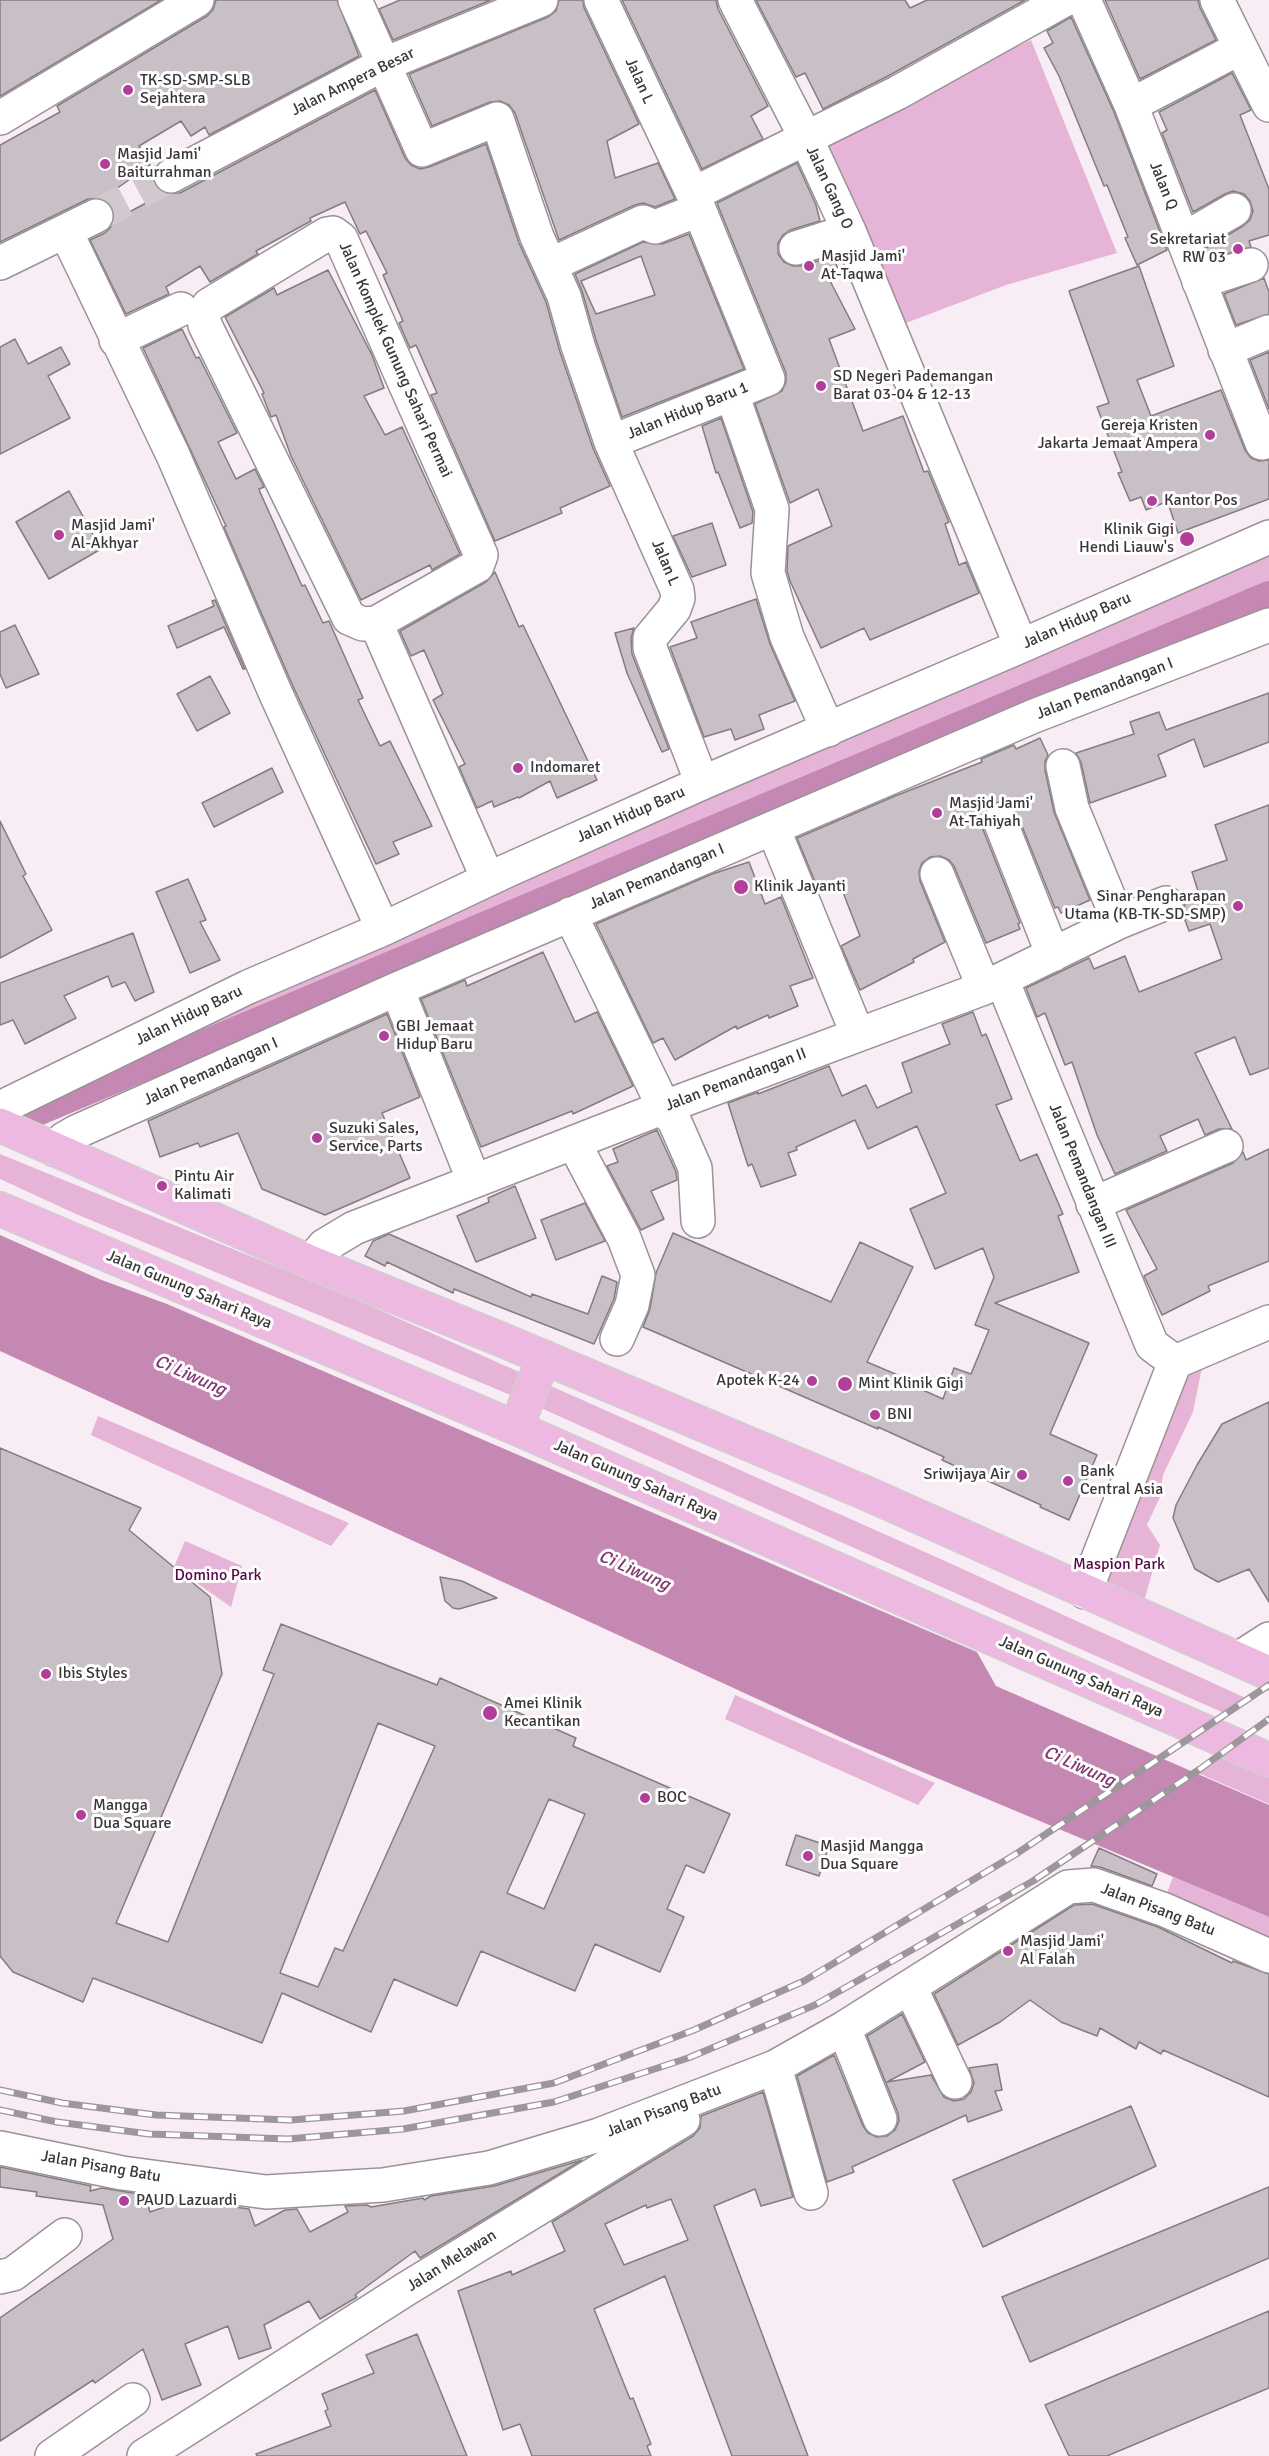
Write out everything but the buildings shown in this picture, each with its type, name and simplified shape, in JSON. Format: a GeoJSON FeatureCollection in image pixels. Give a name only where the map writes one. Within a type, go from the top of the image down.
{"type":"FeatureCollection","features":[{"type":"Feature","properties":{"kind":"main road"},"geometry":{"type":"LineString","coordinates":[[0,1125],[310,1262],[544,1357],[868,1494],[1269,1673]]}},
{"type":"Feature","properties":{"kind":"main road","name":"Jalan Gunung Sahari Raya"},"geometry":{"type":"LineString","coordinates":[[0,1209],[516,1428],[1269,1760]]}},
{"type":"Feature","properties":{"kind":"main road"},"geometry":{"type":"LineString","coordinates":[[516,1428],[544,1357]]}},
{"type":"Feature","properties":{"kind":"street"},"geometry":{"type":"LineString","coordinates":[[0,118],[197,0]]}},
{"type":"Feature","properties":{"kind":"street"},"geometry":{"type":"LineString","coordinates":[[355,0],[382,65]]}},
{"type":"Feature","properties":{"kind":"street","name":"Jalan Ampera Besar"},"geometry":{"type":"LineString","coordinates":[[171,176],[382,65],[541,0]]}},
{"type":"Feature","properties":{"kind":"street","name":"Jalan L"},"geometry":{"type":"LineString","coordinates":[[601,0],[695,202]]}},
{"type":"Feature","properties":{"kind":"street"},"geometry":{"type":"LineString","coordinates":[[550,265],[644,222],[655,227],[805,136],[897,93],[1064,0]]}},
{"type":"Feature","properties":{"kind":"street","name":"Jalan Q"},"geometry":{"type":"LineString","coordinates":[[1084,0],[1131,105],[1262,443]]}},
{"type":"Feature","properties":{"kind":"street"},"geometry":{"type":"LineString","coordinates":[[1217,0],[1269,105]]}},
{"type":"Feature","properties":{"kind":"street","name":"Jalan Gang O"},"geometry":{"type":"LineString","coordinates":[[740,2],[849,231],[1021,646]]}},
{"type":"Feature","properties":{"kind":"street"},"geometry":{"type":"LineString","coordinates":[[1131,105],[1240,48]]}},
{"type":"Feature","properties":{"kind":"street","name":"Jalan Hidup Baru 1"},"geometry":{"type":"LineString","coordinates":[[382,65],[422,150],[497,119],[537,237],[564,296],[578,346],[611,442],[768,380],[695,202]]}},
{"type":"Feature","properties":{"kind":"street"},"geometry":{"type":"LineString","coordinates":[[1184,239],[1234,210]]}},
{"type":"Feature","properties":{"kind":"street"},"geometry":{"type":"LineString","coordinates":[[0,263],[96,216]]}},
{"type":"Feature","properties":{"kind":"street"},"geometry":{"type":"LineString","coordinates":[[796,248],[849,231]]}},
{"type":"Feature","properties":{"kind":"street"},"geometry":{"type":"LineString","coordinates":[[66,232],[173,455],[270,681],[383,929]]}},
{"type":"Feature","properties":{"kind":"street","name":"Jalan Komplek Gunung Sahari Permai"},"geometry":{"type":"LineString","coordinates":[[333,233],[341,239],[481,555],[477,566],[376,623],[363,624],[349,618],[205,325],[203,314],[209,305],[327,234],[333,233]]}},
{"type":"Feature","properties":{"kind":"street"},"geometry":{"type":"LineString","coordinates":[[1198,282],[1251,265]]}},
{"type":"Feature","properties":{"kind":"street"},"geometry":{"type":"LineString","coordinates":[[116,340],[181,309]]}},
{"type":"Feature","properties":{"kind":"street"},"geometry":{"type":"LineString","coordinates":[[1225,350],[1268,332]]}},
{"type":"Feature","properties":{"kind":"street"},"geometry":{"type":"LineString","coordinates":[[732,394],[772,509],[768,573],[771,584],[787,637],[828,730]]}},
{"type":"Feature","properties":{"kind":"street","name":"Jalan L"},"geometry":{"type":"LineString","coordinates":[[611,442],[677,590],[678,598],[674,609],[650,638],[650,648],[702,783]]}},
{"type":"Feature","properties":{"kind":"street","name":"Jalan Hidup Baru"},"geometry":{"type":"LineString","coordinates":[[0,1108],[248,987],[383,929],[488,879],[702,783],[1269,537]]}},
{"type":"Feature","properties":{"kind":"street"},"geometry":{"type":"LineString","coordinates":[[376,623],[488,879]]}},
{"type":"Feature","properties":{"kind":"street","name":"Jalan Pemandangan I"},"geometry":{"type":"LineString","coordinates":[[54,1149],[76,1132],[397,988],[1034,716],[1269,625]]}},
{"type":"Feature","properties":{"kind":"street"},"geometry":{"type":"LineString","coordinates":[[1063,766],[1072,808],[1119,922]]}},
{"type":"Feature","properties":{"kind":"street"},"geometry":{"type":"LineString","coordinates":[[999,821],[1053,955]]}},
{"type":"Feature","properties":{"kind":"street"},"geometry":{"type":"LineString","coordinates":[[773,828],[857,1033]]}},
{"type":"Feature","properties":{"kind":"street","name":"Jalan Pemandangan III"},"geometry":{"type":"LineString","coordinates":[[937,874],[993,984],[1093,1204],[1152,1345],[1176,1362]]}},
{"type":"Feature","properties":{"kind":"street","name":"Jalan Pemandangan II"},"geometry":{"type":"LineString","coordinates":[[310,1262],[324,1246],[354,1228],[574,1143],[659,1099],[857,1033],[993,984],[1119,922],[1166,903]]}},
{"type":"Feature","properties":{"kind":"street"},"geometry":{"type":"LineString","coordinates":[[570,914],[659,1099],[674,1120],[694,1168],[699,1221]]}},
{"type":"Feature","properties":{"kind":"street"},"geometry":{"type":"LineString","coordinates":[[397,988],[474,1181]]}},
{"type":"Feature","properties":{"kind":"street"},"geometry":{"type":"LineString","coordinates":[[574,1143],[624,1238],[638,1275],[632,1305],[617,1339]]}},
{"type":"Feature","properties":{"kind":"street"},"geometry":{"type":"LineString","coordinates":[[1093,1204],[1226,1146]]}},
{"type":"Feature","properties":{"kind":"street"},"geometry":{"type":"LineString","coordinates":[[1085,1592],[1176,1362],[1269,1322]]}},
{"type":"Feature","properties":{"kind":"street"},"geometry":{"type":"LineString","coordinates":[[1238,1659],[1269,1640]]}},
{"type":"Feature","properties":{"kind":"street","name":"Jalan Pisang Batu"},"geometry":{"type":"LineString","coordinates":[[0,2148],[122,2173],[266,2192],[383,2185],[500,2164],[599,2135],[763,2073],[844,2028],[1068,1887],[1094,1885],[1165,1910],[1269,1956]]}},
{"type":"Feature","properties":{"kind":"street"},"geometry":{"type":"LineString","coordinates":[[910,1987],[955,2082]]}},
{"type":"Feature","properties":{"kind":"street"},"geometry":{"type":"LineString","coordinates":[[844,2028],[880,2119]]}},
{"type":"Feature","properties":{"kind":"street"},"geometry":{"type":"LineString","coordinates":[[763,2073],[811,2193]]}},
{"type":"Feature","properties":{"kind":"street","name":"Jalan Melawan"},"geometry":{"type":"LineString","coordinates":[[144,2456],[178,2445],[763,2073]]}},
{"type":"Feature","properties":{"kind":"street"},"geometry":{"type":"LineString","coordinates":[[0,2277],[13,2274],[65,2235]]}},
{"type":"Feature","properties":{"kind":"street"},"geometry":{"type":"LineString","coordinates":[[52,2456],[133,2400]]}},
{"type":"Feature","properties":{"kind":"green space"},"geometry":{"type":"Polygon","coordinates":[[[1031,40],[1117,253],[1006,285],[906,323],[824,136],[1031,40]]]}},
{"type":"Feature","properties":{"kind":"green space"},"geometry":{"type":"Polygon","coordinates":[[[1269,537],[1269,596],[926,738],[4,1128],[0,1108],[1269,537]]]}},
{"type":"Feature","properties":{"kind":"green space"},"geometry":{"type":"Polygon","coordinates":[[[0,1154],[348,1296],[945,1561],[1248,1699],[1226,1714],[525,1401],[76,1214],[0,1179],[0,1154]]]}},
{"type":"Feature","properties":{"kind":"green space","name":"Maspion Park"},"geometry":{"type":"Polygon","coordinates":[[[1203,1362],[1193,1412],[1163,1475],[1160,1497],[1147,1525],[1160,1545],[1140,1615],[1073,1586],[1167,1367],[1203,1362]]]}},
{"type":"Feature","properties":{"kind":"green space"},"geometry":{"type":"Polygon","coordinates":[[[98,1416],[349,1523],[331,1546],[91,1435],[98,1416]]]}},
{"type":"Feature","properties":{"kind":"green space","name":"Domino Park"},"geometry":{"type":"Polygon","coordinates":[[[185,1541],[242,1566],[231,1607],[174,1567],[185,1541]]]}},
{"type":"Feature","properties":{"kind":"green space"},"geometry":{"type":"Polygon","coordinates":[[[735,1695],[935,1783],[918,1805],[725,1719],[735,1695]]]}},
{"type":"Feature","properties":{"kind":"green space"},"geometry":{"type":"Polygon","coordinates":[[[1234,1745],[1269,1760],[1269,1804],[1196,1772],[1234,1745]]]}},
{"type":"Feature","properties":{"kind":"green space"},"geometry":{"type":"Polygon","coordinates":[[[1173,1877],[1269,1917],[1269,1946],[1164,1901],[1173,1877]]]}},
{"type":"Feature","properties":{"kind":"water","name":"Ci Liwung"},"geometry":{"type":"Polygon","coordinates":[[[0,1235],[99,1279],[167,1304],[977,1652],[996,1686],[1269,1805],[1269,1917],[851,1742],[0,1351],[0,1235]]]}},
{"type":"Feature","properties":{"kind":"waterway"},"geometry":{"type":"LineString","coordinates":[[21,1120],[1269,594]]}},
{"type":"Feature","properties":{"kind":"tunnel"},"geometry":{"type":"LineString","coordinates":[[96,216],[171,176]]}},
{"type":"Feature","properties":{"kind":"railway"},"geometry":{"type":"LineString","coordinates":[[0,2090],[62,2103],[156,2115],[291,2120],[404,2111],[554,2083],[694,2030],[804,1981],[1016,1854],[1269,1685]]}},
{"type":"Feature","properties":{"kind":"railway"},"geometry":{"type":"LineString","coordinates":[[0,2110],[57,2122],[149,2134],[288,2139],[403,2129],[554,2102],[688,2058],[815,2005],[1033,1881],[1200,1769],[1269,1719]]}},
{"type":"Feature","properties":{"kind":"place","name":"TK-SD-SMP-SLB Sejahtera"},"geometry":{"type":"Point","coordinates":[128,90]}},
{"type":"Feature","properties":{"kind":"place","name":"Masjid Jami' Baiturrahman"},"geometry":{"type":"Point","coordinates":[105,164]}},
{"type":"Feature","properties":{"kind":"place","name":"Sekretariat RW 03"},"geometry":{"type":"Point","coordinates":[1238,249]}},
{"type":"Feature","properties":{"kind":"place","name":"Masjid Jami' At-Taqwa"},"geometry":{"type":"Point","coordinates":[809,266]}},
{"type":"Feature","properties":{"kind":"place","name":"SD Negeri Pademangan Barat 03-04 & 12-13"},"geometry":{"type":"Point","coordinates":[821,386]}},
{"type":"Feature","properties":{"kind":"place","name":"Gereja Kristen Jakarta Jemaat Ampera"},"geometry":{"type":"Point","coordinates":[1210,435]}},
{"type":"Feature","properties":{"kind":"place","name":"Kantor Pos"},"geometry":{"type":"Point","coordinates":[1152,501]}},
{"type":"Feature","properties":{"kind":"place","name":"Masjid Jami' Al-Akhyar"},"geometry":{"type":"Point","coordinates":[59,535]}},
{"type":"Feature","properties":{"kind":"place","name":"Klinik Gigi Hendi Liauw's"},"geometry":{"type":"Point","coordinates":[1187,539]}},
{"type":"Feature","properties":{"kind":"place","name":"Indomaret"},"geometry":{"type":"Point","coordinates":[518,768]}},
{"type":"Feature","properties":{"kind":"place","name":"Masjid Jami' At-Tahiyah"},"geometry":{"type":"Point","coordinates":[937,813]}},
{"type":"Feature","properties":{"kind":"place","name":"Klinik Jayanti"},"geometry":{"type":"Point","coordinates":[741,887]}},
{"type":"Feature","properties":{"kind":"place","name":"Sinar Pengharapan Utama (KB-TK-SD-SMP)"},"geometry":{"type":"Point","coordinates":[1238,906]}},
{"type":"Feature","properties":{"kind":"place","name":"GBI Jemaat Hidup Baru"},"geometry":{"type":"Point","coordinates":[384,1036]}},
{"type":"Feature","properties":{"kind":"place","name":"Suzuki Sales, Service, Parts"},"geometry":{"type":"Point","coordinates":[317,1138]}},
{"type":"Feature","properties":{"kind":"place","name":"Pintu Air Kalimati"},"geometry":{"type":"Point","coordinates":[162,1186]}},
{"type":"Feature","properties":{"kind":"place","name":"Apotek K-24"},"geometry":{"type":"Point","coordinates":[812,1381]}},
{"type":"Feature","properties":{"kind":"place","name":"Mint Klinik Gigi"},"geometry":{"type":"Point","coordinates":[845,1384]}},
{"type":"Feature","properties":{"kind":"place","name":"BNI"},"geometry":{"type":"Point","coordinates":[875,1415]}},
{"type":"Feature","properties":{"kind":"place","name":"Sriwijaya Air"},"geometry":{"type":"Point","coordinates":[1022,1475]}},
{"type":"Feature","properties":{"kind":"place","name":"Bank Central Asia"},"geometry":{"type":"Point","coordinates":[1068,1481]}},
{"type":"Feature","properties":{"kind":"place","name":"Ibis Styles"},"geometry":{"type":"Point","coordinates":[46,1674]}},
{"type":"Feature","properties":{"kind":"place","name":"Amei Klinik Kecantikan"},"geometry":{"type":"Point","coordinates":[490,1713]}},
{"type":"Feature","properties":{"kind":"place","name":"BOC"},"geometry":{"type":"Point","coordinates":[645,1798]}},
{"type":"Feature","properties":{"kind":"place","name":"Mangga Dua Square"},"geometry":{"type":"Point","coordinates":[81,1815]}},
{"type":"Feature","properties":{"kind":"place","name":"Masjid Mangga Dua Square"},"geometry":{"type":"Point","coordinates":[808,1856]}},
{"type":"Feature","properties":{"kind":"place","name":"Masjid Jami' Al Falah"},"geometry":{"type":"Point","coordinates":[1008,1951]}},
{"type":"Feature","properties":{"kind":"place","name":"PAUD Lazuardi"},"geometry":{"type":"Point","coordinates":[124,2201]}}]}
